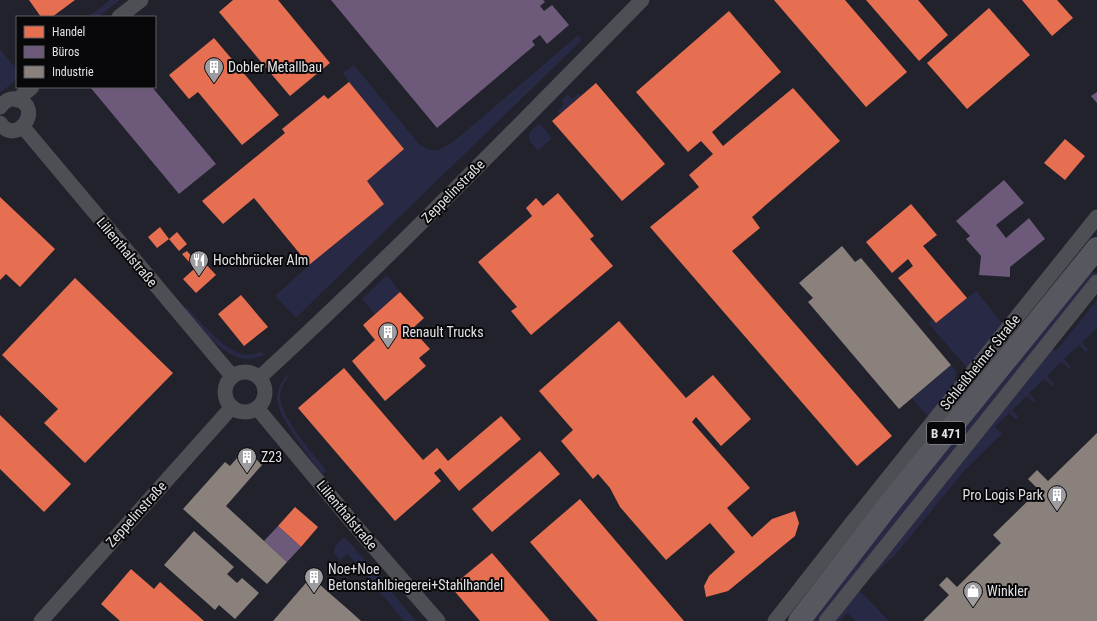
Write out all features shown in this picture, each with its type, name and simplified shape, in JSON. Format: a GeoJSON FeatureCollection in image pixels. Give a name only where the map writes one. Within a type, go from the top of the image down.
{"type":"FeatureCollection","features":[{"type":"Feature","properties":{"kind":"main road","name":"Schleißheimer Straße"},"geometry":{"type":"LineString","coordinates":[[799,621],[891,502],[1097,248]]}},
{"type":"Feature","properties":{"kind":"street"},"geometry":{"type":"LineString","coordinates":[[120,16],[141,0]]}},
{"type":"Feature","properties":{"kind":"street","name":"Zeppelinstraße"},"geometry":{"type":"LineString","coordinates":[[259,378],[334,309],[383,261],[642,0]]}},
{"type":"Feature","properties":{"kind":"street"},"geometry":{"type":"LineString","coordinates":[[17,100],[31,88]]}},
{"type":"Feature","properties":{"kind":"street"},"geometry":{"type":"LineString","coordinates":[[0,107],[9,100],[17,100],[25,105],[29,114],[27,123],[15,131],[5,128],[0,123]]}},
{"type":"Feature","properties":{"kind":"street","name":"Lilienthalstraße"},"geometry":{"type":"LineString","coordinates":[[23,127],[232,376]]}},
{"type":"Feature","properties":{"kind":"street","name":"Schleißheimer Straße"},"geometry":{"type":"LineString","coordinates":[[775,621],[855,518],[1097,217]]}},
{"type":"Feature","properties":{"kind":"street"},"geometry":{"type":"LineString","coordinates":[[826,621],[1097,282]]}},
{"type":"Feature","properties":{"kind":"street"},"geometry":{"type":"LineString","coordinates":[[243,372],[255,374],[259,378],[265,390],[262,403],[257,408],[247,412],[237,410],[232,407],[226,398],[225,392],[228,381],[232,376],[243,372]]}},
{"type":"Feature","properties":{"kind":"street","name":"Zeppelinstraße"},"geometry":{"type":"LineString","coordinates":[[41,621],[232,407]]}},
{"type":"Feature","properties":{"kind":"street","name":"Lilienthalstraße"},"geometry":{"type":"LineString","coordinates":[[257,408],[328,494],[438,621]]}},
{"type":"Feature","properties":{"kind":"shaded area"},"geometry":{"type":"Polygon","coordinates":[[[0,0],[1097,0],[1097,253],[798,621],[0,621],[0,93],[16,80],[16,88],[156,88],[156,16],[16,16],[16,69],[0,49],[0,0]]]}},
{"type":"Feature","properties":{"kind":"shaded area"},"geometry":{"type":"Polygon","coordinates":[[[110,0],[120,0],[99,16],[89,16],[110,0]]]}},
{"type":"Feature","properties":{"kind":"shaded area"},"geometry":{"type":"Polygon","coordinates":[[[578,35],[582,40],[296,318],[275,296],[309,265],[384,204],[367,181],[404,149],[343,73],[354,65],[419,144],[429,149],[436,150],[444,148],[453,142],[578,35]]]}},
{"type":"Feature","properties":{"kind":"shaded area"},"geometry":{"type":"Polygon","coordinates":[[[0,49],[16,69],[16,80],[0,93],[0,49]]]}},
{"type":"Feature","properties":{"kind":"shaded area"},"geometry":{"type":"Polygon","coordinates":[[[579,93],[581,96],[560,114],[557,111],[564,105],[561,101],[568,94],[572,99],[579,93]]]}},
{"type":"Feature","properties":{"kind":"shaded area"},"geometry":{"type":"Polygon","coordinates":[[[539,123],[552,138],[538,151],[529,140],[529,133],[539,123]]]}},
{"type":"Feature","properties":{"kind":"shaded area"},"geometry":{"type":"Polygon","coordinates":[[[1097,272],[1008,381],[817,621],[810,621],[1084,274],[1097,272]]]}},
{"type":"Feature","properties":{"kind":"shaded area"},"geometry":{"type":"Polygon","coordinates":[[[387,275],[400,292],[375,314],[362,299],[387,275]]]}},
{"type":"Feature","properties":{"kind":"shaded area"},"geometry":{"type":"Polygon","coordinates":[[[976,291],[1003,324],[967,368],[928,323],[932,319],[936,323],[976,291]]]}},
{"type":"Feature","properties":{"kind":"shaded area"},"geometry":{"type":"Polygon","coordinates":[[[1097,291],[1097,621],[833,621],[1097,291]]]}},
{"type":"Feature","properties":{"kind":"shaded area"},"geometry":{"type":"Polygon","coordinates":[[[1097,300],[1097,330],[1096,329],[1082,342],[1089,350],[1086,352],[1079,345],[1064,359],[1071,367],[1069,369],[1061,362],[1047,376],[1054,384],[1052,386],[1044,379],[1029,393],[1036,401],[1034,403],[1027,396],[1012,410],[1019,417],[1016,420],[1009,413],[995,427],[1002,434],[964,471],[896,554],[874,575],[870,573],[1052,348],[1056,351],[1097,300]]]}},
{"type":"Feature","properties":{"kind":"shaded area"},"geometry":{"type":"Polygon","coordinates":[[[187,307],[212,334],[234,351],[246,355],[262,352],[265,355],[246,359],[229,353],[203,332],[183,310],[187,307]]]}},
{"type":"Feature","properties":{"kind":"shaded area"},"geometry":{"type":"Polygon","coordinates":[[[951,365],[956,370],[955,383],[928,417],[912,398],[951,365]]]}},
{"type":"Feature","properties":{"kind":"shaded area"},"geometry":{"type":"Polygon","coordinates":[[[286,376],[288,377],[282,387],[280,395],[282,406],[299,436],[327,471],[322,474],[295,438],[279,408],[277,399],[278,393],[286,376]]]}},
{"type":"Feature","properties":{"kind":"shaded area"},"geometry":{"type":"Polygon","coordinates":[[[342,538],[346,538],[416,621],[404,621],[348,554],[340,560],[334,553],[334,549],[342,538]]]}},
{"type":"Feature","properties":{"kind":"shaded area"},"geometry":{"type":"Polygon","coordinates":[[[858,589],[889,621],[856,621],[847,613],[840,621],[833,621],[858,589]]]}},
{"type":"Feature","properties":{"kind":"building: Handel"},"geometry":{"type":"Polygon","coordinates":[[[29,0],[75,0],[53,16],[40,16],[29,0]]]}},
{"type":"Feature","properties":{"kind":"building: Handel"},"geometry":{"type":"Polygon","coordinates":[[[233,0],[278,0],[330,63],[290,96],[219,12],[233,0]]]}},
{"type":"Feature","properties":{"kind":"building: Handel"},"geometry":{"type":"Polygon","coordinates":[[[774,0],[845,0],[907,72],[866,107],[774,0]]]}},
{"type":"Feature","properties":{"kind":"building: Handel"},"geometry":{"type":"Polygon","coordinates":[[[866,0],[918,0],[948,35],[919,61],[866,0]]]}},
{"type":"Feature","properties":{"kind":"building: Handel"},"geometry":{"type":"Polygon","coordinates":[[[1022,0],[1057,0],[1073,18],[1052,36],[1022,0]]]}},
{"type":"Feature","properties":{"kind":"building: Handel"},"geometry":{"type":"Polygon","coordinates":[[[989,8],[1030,55],[967,109],[927,63],[989,8]]]}},
{"type":"Feature","properties":{"kind":"building: Handel"},"geometry":{"type":"Polygon","coordinates":[[[729,11],[781,72],[712,132],[723,146],[793,88],[840,141],[752,217],[760,228],[732,251],[892,436],[857,466],[650,227],[699,187],[689,175],[713,154],[701,141],[688,152],[636,92],[729,11]]]}},
{"type":"Feature","properties":{"kind":"building: Handel","name":"Dobler Metallbau"},"geometry":{"type":"Polygon","coordinates":[[[214,38],[279,115],[242,145],[198,92],[189,99],[169,75],[214,38]]]}},
{"type":"Feature","properties":{"kind":"building: Handel"},"geometry":{"type":"Polygon","coordinates":[[[349,82],[404,149],[367,181],[384,204],[309,265],[254,198],[223,224],[202,201],[285,133],[282,129],[324,95],[328,99],[349,82]]]}},
{"type":"Feature","properties":{"kind":"building: Handel"},"geometry":{"type":"Polygon","coordinates":[[[596,83],[665,164],[622,201],[552,121],[596,83]]]}},
{"type":"Feature","properties":{"kind":"building: Handel"},"geometry":{"type":"Polygon","coordinates":[[[1065,139],[1085,156],[1065,180],[1044,163],[1065,139]]]}},
{"type":"Feature","properties":{"kind":"building: Handel"},"geometry":{"type":"Polygon","coordinates":[[[558,193],[594,236],[590,239],[613,266],[531,335],[511,311],[517,307],[478,262],[532,216],[526,208],[536,198],[543,206],[558,193]]]}},
{"type":"Feature","properties":{"kind":"building: Handel"},"geometry":{"type":"Polygon","coordinates":[[[0,197],[55,249],[20,287],[6,274],[0,280],[0,197]]]}},
{"type":"Feature","properties":{"kind":"building: Handel"},"geometry":{"type":"Polygon","coordinates":[[[911,204],[937,235],[923,246],[967,298],[936,323],[898,278],[913,266],[908,259],[892,273],[866,242],[911,204]]]}},
{"type":"Feature","properties":{"kind":"building: Handel"},"geometry":{"type":"Polygon","coordinates":[[[160,227],[169,239],[157,248],[148,237],[160,227]]]}},
{"type":"Feature","properties":{"kind":"building: Handel"},"geometry":{"type":"Polygon","coordinates":[[[177,232],[187,244],[179,251],[169,239],[177,232]]]}},
{"type":"Feature","properties":{"kind":"building: Handel"},"geometry":{"type":"Polygon","coordinates":[[[187,251],[194,259],[190,263],[182,254],[187,251]]]}},
{"type":"Feature","properties":{"kind":"building: Handel","name":"Hochbrücker Alm"},"geometry":{"type":"Polygon","coordinates":[[[203,261],[216,275],[196,293],[183,279],[203,261]]]}},
{"type":"Feature","properties":{"kind":"building: Handel"},"geometry":{"type":"Polygon","coordinates":[[[75,278],[173,373],[85,463],[44,423],[58,409],[2,355],[75,278]]]}},
{"type":"Feature","properties":{"kind":"building: Handel","name":"Renault Trucks"},"geometry":{"type":"Polygon","coordinates":[[[400,292],[424,318],[412,329],[430,349],[419,358],[426,366],[385,401],[352,361],[375,340],[363,325],[400,292]]]}},
{"type":"Feature","properties":{"kind":"building: Handel"},"geometry":{"type":"Polygon","coordinates":[[[241,295],[268,327],[244,346],[218,314],[241,295]]]}},
{"type":"Feature","properties":{"kind":"building: Handel"},"geometry":{"type":"Polygon","coordinates":[[[619,321],[686,398],[713,375],[751,419],[721,446],[696,417],[692,422],[750,488],[727,508],[752,537],[772,519],[795,511],[799,523],[795,536],[728,591],[706,597],[704,586],[709,576],[735,552],[710,523],[666,560],[620,507],[610,488],[598,474],[593,479],[561,441],[573,430],[539,391],[619,321]]]}},
{"type":"Feature","properties":{"kind":"building: Handel"},"geometry":{"type":"Polygon","coordinates":[[[344,368],[423,460],[437,448],[448,461],[501,416],[521,439],[459,491],[440,468],[434,473],[441,481],[395,521],[298,408],[344,368]]]}},
{"type":"Feature","properties":{"kind":"building: Handel"},"geometry":{"type":"Polygon","coordinates":[[[0,415],[71,484],[44,512],[0,469],[0,415]]]}},
{"type":"Feature","properties":{"kind":"building: Handel"},"geometry":{"type":"Polygon","coordinates":[[[540,451],[560,474],[492,532],[472,509],[540,451]]]}},
{"type":"Feature","properties":{"kind":"building: Handel"},"geometry":{"type":"Polygon","coordinates":[[[580,499],[684,621],[598,621],[530,542],[580,499]]]}},
{"type":"Feature","properties":{"kind":"building: Handel"},"geometry":{"type":"Polygon","coordinates":[[[295,507],[318,527],[301,547],[278,526],[295,507]]]}},
{"type":"Feature","properties":{"kind":"building: Handel"},"geometry":{"type":"Polygon","coordinates":[[[492,553],[550,621],[480,621],[451,587],[492,553]]]}},
{"type":"Feature","properties":{"kind":"building: Handel"},"geometry":{"type":"Polygon","coordinates":[[[131,569],[154,589],[160,582],[204,621],[120,621],[101,604],[131,569]]]}},
{"type":"Feature","properties":{"kind":"building: Büros"},"geometry":{"type":"Polygon","coordinates":[[[331,0],[543,0],[545,2],[540,6],[544,11],[552,5],[569,25],[547,44],[540,35],[532,41],[535,45],[437,128],[331,0]]]}},
{"type":"Feature","properties":{"kind":"building: Büros"},"geometry":{"type":"Polygon","coordinates":[[[91,88],[153,88],[216,164],[179,194],[91,88]]]}},
{"type":"Feature","properties":{"kind":"building: Büros"},"geometry":{"type":"Polygon","coordinates":[[[1097,92],[1097,103],[1091,96],[1097,92]]]}},
{"type":"Feature","properties":{"kind":"building: Büros"},"geometry":{"type":"Polygon","coordinates":[[[1004,180],[1024,203],[996,225],[1006,238],[1029,218],[1045,239],[1010,267],[1010,277],[979,275],[981,256],[966,239],[970,236],[956,221],[1004,180]]]}},
{"type":"Feature","properties":{"kind":"building: Büros"},"geometry":{"type":"Polygon","coordinates":[[[278,526],[301,547],[287,562],[264,541],[278,526]]]}},
{"type":"Feature","properties":{"kind":"building: Industrie"},"geometry":{"type":"Polygon","coordinates":[[[842,246],[855,262],[861,258],[951,365],[899,409],[808,302],[813,298],[799,283],[842,246]]]}},
{"type":"Feature","properties":{"kind":"building: Industrie","name":"Pro Logis Park"},"geometry":{"type":"Polygon","coordinates":[[[1097,433],[1097,621],[923,621],[949,595],[939,585],[947,577],[957,587],[1001,543],[993,535],[1039,490],[1028,479],[1037,470],[1048,481],[1097,433]]]}},
{"type":"Feature","properties":{"kind":"building: Industrie"},"geometry":{"type":"Polygon","coordinates":[[[252,455],[262,465],[226,506],[287,562],[267,584],[183,509],[225,462],[230,466],[237,458],[244,464],[252,455]]]}},
{"type":"Feature","properties":{"kind":"building: Industrie"},"geometry":{"type":"Polygon","coordinates":[[[194,531],[234,567],[227,574],[237,583],[242,578],[259,593],[235,619],[219,605],[215,610],[164,565],[194,531]]]}},
{"type":"Feature","properties":{"kind":"building: Industrie","name":"Noe+Noe Betonstahlbiegerei+Stahlhandel"},"geometry":{"type":"Polygon","coordinates":[[[311,577],[350,611],[361,621],[273,621],[311,577]]]}},
{"type":"Feature","properties":{"kind":"place","name":"Dobler Metallbau"},"geometry":{"type":"Point","coordinates":[214,84]}},
{"type":"Feature","properties":{"kind":"place","name":"Hochbrücker Alm"},"geometry":{"type":"Point","coordinates":[199,277]}},
{"type":"Feature","properties":{"kind":"place","name":"Renault Trucks"},"geometry":{"type":"Point","coordinates":[388,349]}},
{"type":"Feature","properties":{"kind":"place","name":"Z23"},"geometry":{"type":"Point","coordinates":[247,474]}},
{"type":"Feature","properties":{"kind":"place","name":"Pro Logis Park"},"geometry":{"type":"Point","coordinates":[1057,512]}},
{"type":"Feature","properties":{"kind":"place","name":"Noe+Noe Betonstahlbiegerei+Stahlhandel"},"geometry":{"type":"Point","coordinates":[314,594]}},
{"type":"Feature","properties":{"kind":"place","name":"Winkler"},"geometry":{"type":"Point","coordinates":[973,608]}}]}
